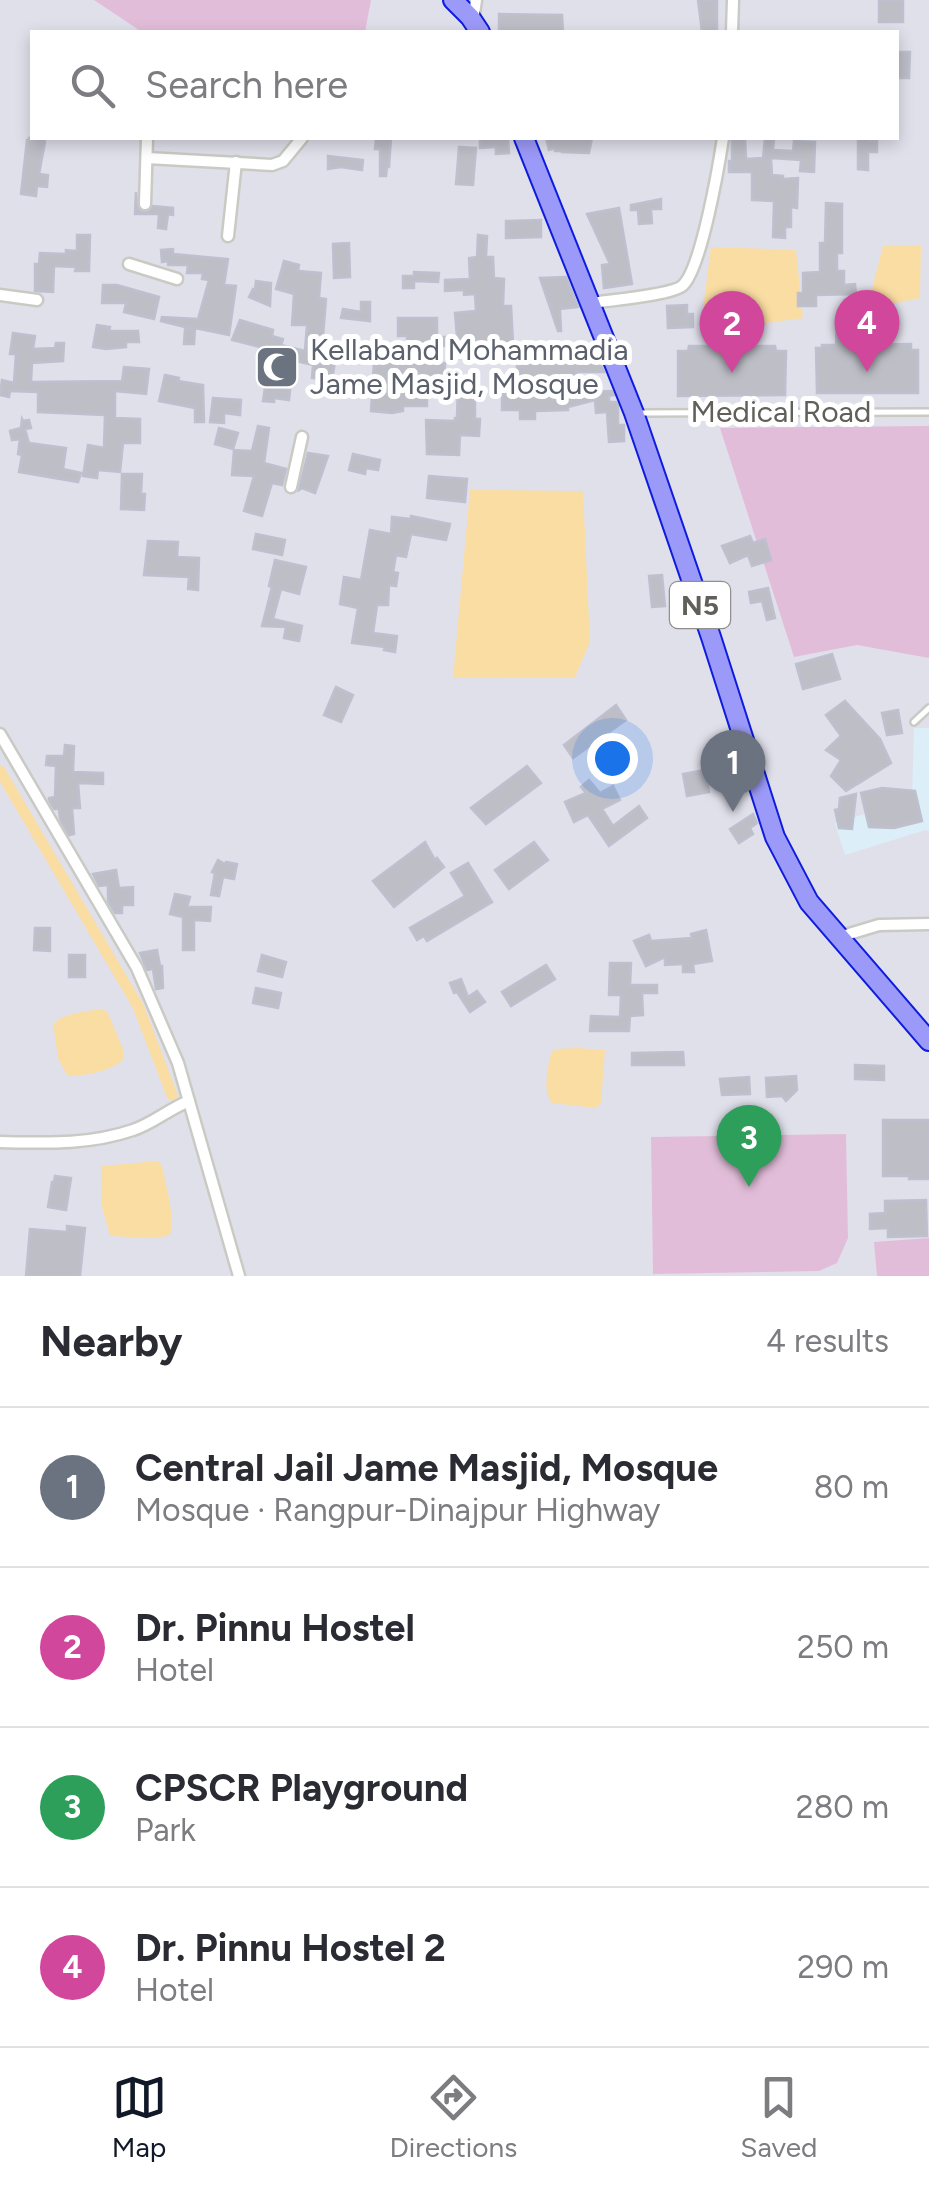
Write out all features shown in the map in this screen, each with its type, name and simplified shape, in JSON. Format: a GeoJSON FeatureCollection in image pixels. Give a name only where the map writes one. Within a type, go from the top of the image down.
{"type":"FeatureCollection","features":[{"type":"Feature","properties":{"kind":"highway"},"geometry":{"type":"LineString","coordinates":[[453,0],[476,27]]}},
{"type":"Feature","properties":{"kind":"highway","name":"N5"},"geometry":{"type":"LineString","coordinates":[[525,140],[634,413],[775,837],[808,902],[929,1041]]}},
{"type":"Feature","properties":{"kind":"street"},"geometry":{"type":"LineString","coordinates":[[476,0],[476,27]]}},
{"type":"Feature","properties":{"kind":"street"},"geometry":{"type":"LineString","coordinates":[[732,0],[732,30]]}},
{"type":"Feature","properties":{"kind":"street"},"geometry":{"type":"LineString","coordinates":[[145,204],[147,140]]}},
{"type":"Feature","properties":{"kind":"street"},"geometry":{"type":"LineString","coordinates":[[147,158],[278,164],[300,140]]}},
{"type":"Feature","properties":{"kind":"street"},"geometry":{"type":"LineString","coordinates":[[592,303],[685,284],[705,226],[722,140]]}},
{"type":"Feature","properties":{"kind":"street"},"geometry":{"type":"LineString","coordinates":[[228,236],[236,162]]}},
{"type":"Feature","properties":{"kind":"street"},"geometry":{"type":"LineString","coordinates":[[129,264],[178,279]]}},
{"type":"Feature","properties":{"kind":"street"},"geometry":{"type":"LineString","coordinates":[[0,295],[37,300]]}},
{"type":"Feature","properties":{"kind":"street"},"geometry":{"type":"LineString","coordinates":[[291,488],[302,438]]}},
{"type":"Feature","properties":{"kind":"street"},"geometry":{"type":"LineString","coordinates":[[0,734],[137,968],[178,1063],[240,1276]]}},
{"type":"Feature","properties":{"kind":"street"},"geometry":{"type":"LineString","coordinates":[[839,936],[879,925],[929,924]]}},
{"type":"Feature","properties":{"kind":"street"},"geometry":{"type":"LineString","coordinates":[[0,1142],[88,1142],[138,1129],[189,1101]]}},
{"type":"Feature","properties":{"kind":"lane","name":"Medical Road"},"geometry":{"type":"LineString","coordinates":[[634,413],[929,412]]}},
{"type":"Feature","properties":{"kind":"lane"},"geometry":{"type":"LineString","coordinates":[[914,722],[929,708]]}},
{"type":"Feature","properties":{"kind":"shaded area"},"geometry":{"type":"Polygon","coordinates":[[[94,0],[371,0],[365,30],[139,30],[94,0]]]}},
{"type":"Feature","properties":{"kind":"shaded area"},"geometry":{"type":"Polygon","coordinates":[[[921,245],[920,298],[867,309],[883,246],[921,245]]]}},
{"type":"Feature","properties":{"kind":"shaded area"},"geometry":{"type":"Polygon","coordinates":[[[711,247],[796,250],[803,318],[700,332],[711,247]]]}},
{"type":"Feature","properties":{"kind":"shaded area"},"geometry":{"type":"Polygon","coordinates":[[[929,426],[929,658],[857,645],[794,657],[720,428],[929,426]]]}},
{"type":"Feature","properties":{"kind":"shaded area"},"geometry":{"type":"Polygon","coordinates":[[[470,490],[583,491],[590,642],[575,677],[453,678],[470,490]]]}},
{"type":"Feature","properties":{"kind":"shaded area"},"geometry":{"type":"Polygon","coordinates":[[[914,728],[929,728],[929,831],[845,855],[835,823],[912,800],[914,728]]]}},
{"type":"Feature","properties":{"kind":"shaded area"},"geometry":{"type":"Polygon","coordinates":[[[107,1011],[123,1049],[123,1060],[97,1072],[67,1075],[58,1058],[53,1024],[69,1015],[107,1011]]]}},
{"type":"Feature","properties":{"kind":"shaded area"},"geometry":{"type":"Polygon","coordinates":[[[556,1049],[605,1050],[601,1103],[596,1108],[552,1103],[547,1092],[551,1053],[556,1049]]]}},
{"type":"Feature","properties":{"kind":"shaded area"},"geometry":{"type":"Polygon","coordinates":[[[846,1134],[848,1238],[837,1263],[819,1271],[653,1274],[651,1137],[846,1134]]]}},
{"type":"Feature","properties":{"kind":"shaded area"},"geometry":{"type":"Polygon","coordinates":[[[158,1161],[169,1200],[170,1235],[110,1236],[102,1207],[101,1166],[158,1161]]]}},
{"type":"Feature","properties":{"kind":"shaded area"},"geometry":{"type":"Polygon","coordinates":[[[929,1238],[929,1276],[877,1276],[874,1242],[929,1238]]]}},
{"type":"Feature","properties":{"kind":"building"},"geometry":{"type":"Polygon","coordinates":[[[698,0],[717,0],[717,30],[702,30],[698,0]]]}},
{"type":"Feature","properties":{"kind":"building"},"geometry":{"type":"Polygon","coordinates":[[[879,0],[903,0],[903,22],[879,22],[879,0]]]}},
{"type":"Feature","properties":{"kind":"building"},"geometry":{"type":"Polygon","coordinates":[[[499,14],[562,15],[563,30],[499,30],[499,14]]]}},
{"type":"Feature","properties":{"kind":"building"},"geometry":{"type":"Polygon","coordinates":[[[899,52],[910,52],[909,78],[899,78],[899,52]]]}},
{"type":"Feature","properties":{"kind":"building"},"geometry":{"type":"Polygon","coordinates":[[[29,140],[45,142],[39,174],[48,175],[47,187],[37,186],[36,196],[21,194],[29,140]]]}},
{"type":"Feature","properties":{"kind":"building"},"geometry":{"type":"Polygon","coordinates":[[[376,140],[391,140],[386,176],[380,176],[380,149],[375,149],[376,140]]]}},
{"type":"Feature","properties":{"kind":"building"},"geometry":{"type":"Polygon","coordinates":[[[480,140],[508,140],[509,153],[496,154],[496,147],[480,148],[480,140]]]}},
{"type":"Feature","properties":{"kind":"building"},"geometry":{"type":"Polygon","coordinates":[[[546,140],[592,140],[589,153],[549,150],[546,140]]]}},
{"type":"Feature","properties":{"kind":"building"},"geometry":{"type":"Polygon","coordinates":[[[732,140],[745,140],[746,159],[763,158],[765,140],[774,140],[773,150],[793,151],[794,141],[815,142],[814,172],[800,171],[801,160],[771,158],[772,175],[798,178],[797,208],[791,207],[791,227],[785,227],[785,238],[773,237],[774,201],[752,200],[752,172],[729,172],[732,140]]]}},
{"type":"Feature","properties":{"kind":"building"},"geometry":{"type":"Polygon","coordinates":[[[858,140],[877,141],[877,152],[868,152],[868,170],[858,169],[858,140]]]}},
{"type":"Feature","properties":{"kind":"building"},"geometry":{"type":"Polygon","coordinates":[[[459,147],[476,148],[473,185],[456,184],[459,147]]]}},
{"type":"Feature","properties":{"kind":"building"},"geometry":{"type":"Polygon","coordinates":[[[328,156],[363,160],[362,170],[328,169],[328,156]]]}},
{"type":"Feature","properties":{"kind":"building"},"geometry":{"type":"Polygon","coordinates":[[[136,192],[141,212],[148,212],[153,206],[173,208],[166,229],[158,228],[159,214],[135,214],[136,192]]]}},
{"type":"Feature","properties":{"kind":"building"},"geometry":{"type":"Polygon","coordinates":[[[661,199],[661,209],[651,209],[652,223],[639,224],[638,210],[631,210],[631,205],[661,199]]]}},
{"type":"Feature","properties":{"kind":"building"},"geometry":{"type":"Polygon","coordinates":[[[826,203],[842,204],[842,253],[837,253],[837,271],[844,271],[844,285],[855,284],[856,294],[816,295],[816,306],[798,306],[803,273],[820,272],[826,203]]]}},
{"type":"Feature","properties":{"kind":"building"},"geometry":{"type":"Polygon","coordinates":[[[619,208],[632,284],[604,288],[602,265],[610,264],[587,214],[619,208]]]}},
{"type":"Feature","properties":{"kind":"building"},"geometry":{"type":"Polygon","coordinates":[[[541,220],[541,237],[506,238],[506,221],[541,220]]]}},
{"type":"Feature","properties":{"kind":"building"},"geometry":{"type":"Polygon","coordinates":[[[77,235],[90,235],[89,271],[54,266],[53,292],[35,291],[35,264],[39,264],[40,253],[77,251],[77,235]]]}},
{"type":"Feature","properties":{"kind":"building"},"geometry":{"type":"Polygon","coordinates":[[[478,235],[487,236],[486,257],[493,257],[494,278],[504,279],[503,306],[511,306],[513,343],[439,346],[439,337],[457,337],[455,313],[476,311],[475,294],[445,291],[445,280],[470,279],[469,258],[477,257],[478,235]]]}},
{"type":"Feature","properties":{"kind":"building"},"geometry":{"type":"Polygon","coordinates":[[[349,243],[350,277],[334,278],[333,244],[349,243]]]}},
{"type":"Feature","properties":{"kind":"building"},"geometry":{"type":"Polygon","coordinates":[[[173,249],[173,254],[228,259],[224,285],[236,286],[229,335],[195,328],[194,344],[184,344],[185,329],[193,329],[161,321],[162,317],[198,319],[209,280],[202,279],[203,273],[187,273],[188,265],[162,262],[161,250],[173,249]]]}},
{"type":"Feature","properties":{"kind":"building"},"geometry":{"type":"Polygon","coordinates":[[[284,261],[299,265],[298,271],[321,273],[319,298],[326,299],[322,349],[337,350],[332,380],[312,378],[313,365],[275,356],[272,366],[261,364],[264,348],[232,340],[240,320],[273,330],[272,336],[283,339],[281,345],[305,351],[307,325],[292,325],[294,294],[276,289],[284,261]]]}},
{"type":"Feature","properties":{"kind":"building"},"geometry":{"type":"Polygon","coordinates":[[[414,272],[439,273],[438,282],[414,281],[414,288],[403,288],[403,276],[414,276],[414,272]]]}},
{"type":"Feature","properties":{"kind":"building"},"geometry":{"type":"Polygon","coordinates":[[[566,277],[578,307],[560,309],[558,331],[540,278],[566,277]]]}},
{"type":"Feature","properties":{"kind":"building"},"geometry":{"type":"Polygon","coordinates":[[[256,281],[271,283],[270,306],[249,297],[256,281]]]}},
{"type":"Feature","properties":{"kind":"building"},"geometry":{"type":"Polygon","coordinates":[[[103,285],[159,297],[154,319],[124,312],[126,303],[102,303],[103,285]]]}},
{"type":"Feature","properties":{"kind":"building"},"geometry":{"type":"Polygon","coordinates":[[[361,302],[370,302],[370,321],[341,318],[343,309],[361,312],[361,302]]]}},
{"type":"Feature","properties":{"kind":"building"},"geometry":{"type":"Polygon","coordinates":[[[687,305],[687,314],[693,314],[693,327],[668,328],[667,306],[687,305]]]}},
{"type":"Feature","properties":{"kind":"building"},"geometry":{"type":"Polygon","coordinates":[[[398,318],[437,318],[437,344],[423,344],[423,363],[445,363],[444,388],[427,388],[427,406],[403,406],[403,411],[392,413],[371,411],[374,361],[383,362],[383,354],[407,356],[407,336],[398,336],[398,318]]]}},
{"type":"Feature","properties":{"kind":"building"},"geometry":{"type":"Polygon","coordinates":[[[837,322],[860,323],[859,345],[911,344],[911,350],[918,350],[918,393],[817,393],[816,348],[836,345],[837,322]]]}},
{"type":"Feature","properties":{"kind":"building"},"geometry":{"type":"Polygon","coordinates":[[[718,324],[741,325],[740,346],[775,346],[776,351],[786,351],[785,395],[678,396],[678,351],[688,351],[689,346],[717,346],[718,324]]]}},
{"type":"Feature","properties":{"kind":"building"},"geometry":{"type":"Polygon","coordinates":[[[97,325],[110,327],[109,331],[138,331],[139,342],[126,342],[126,347],[93,347],[97,325]]]}},
{"type":"Feature","properties":{"kind":"building"},"geometry":{"type":"Polygon","coordinates":[[[13,333],[35,336],[33,349],[55,348],[56,343],[64,343],[63,361],[32,363],[31,382],[122,381],[124,367],[149,369],[146,394],[115,391],[115,418],[140,419],[140,443],[123,443],[120,472],[98,470],[97,478],[83,476],[88,445],[104,448],[105,415],[38,412],[38,392],[10,391],[9,397],[0,395],[2,380],[14,383],[16,354],[10,354],[13,333]]]}},
{"type":"Feature","properties":{"kind":"building"},"geometry":{"type":"Polygon","coordinates":[[[572,348],[572,352],[596,351],[604,372],[576,372],[580,389],[612,391],[609,402],[618,406],[618,425],[624,425],[624,441],[609,442],[607,412],[596,413],[595,400],[568,410],[535,411],[535,419],[520,419],[520,410],[502,410],[502,386],[517,386],[517,364],[523,364],[523,351],[572,348]]]}},
{"type":"Feature","properties":{"kind":"building"},"geometry":{"type":"Polygon","coordinates":[[[267,374],[277,376],[276,388],[290,390],[289,400],[263,401],[267,374]]]}},
{"type":"Feature","properties":{"kind":"building"},"geometry":{"type":"Polygon","coordinates":[[[165,375],[203,385],[204,422],[195,422],[195,408],[159,401],[165,375]]]}},
{"type":"Feature","properties":{"kind":"building"},"geometry":{"type":"Polygon","coordinates":[[[458,384],[472,384],[475,419],[480,419],[479,436],[460,435],[459,455],[427,454],[426,420],[455,421],[458,384]]]}},
{"type":"Feature","properties":{"kind":"building"},"geometry":{"type":"Polygon","coordinates":[[[213,398],[241,400],[240,415],[224,413],[224,423],[210,422],[213,398]]]}},
{"type":"Feature","properties":{"kind":"building"},"geometry":{"type":"Polygon","coordinates":[[[22,419],[29,420],[31,428],[25,429],[29,443],[66,448],[63,469],[81,473],[78,482],[19,472],[20,439],[12,440],[10,431],[21,428],[22,419]]]}},
{"type":"Feature","properties":{"kind":"building"},"geometry":{"type":"Polygon","coordinates":[[[258,426],[269,428],[264,463],[286,469],[282,485],[272,483],[262,516],[244,511],[254,476],[232,475],[234,450],[252,451],[258,426]]]}},
{"type":"Feature","properties":{"kind":"building"},"geometry":{"type":"Polygon","coordinates":[[[219,428],[238,433],[233,449],[215,444],[219,428]]]}},
{"type":"Feature","properties":{"kind":"building"},"geometry":{"type":"Polygon","coordinates":[[[308,453],[328,456],[315,493],[299,490],[308,453]]]}},
{"type":"Feature","properties":{"kind":"building"},"geometry":{"type":"Polygon","coordinates":[[[353,454],[380,460],[378,470],[366,468],[365,474],[349,470],[353,454]]]}},
{"type":"Feature","properties":{"kind":"building"},"geometry":{"type":"Polygon","coordinates":[[[122,474],[142,474],[144,510],[121,509],[122,474]]]}},
{"type":"Feature","properties":{"kind":"building"},"geometry":{"type":"Polygon","coordinates":[[[429,476],[467,479],[465,502],[427,498],[429,476]]]}},
{"type":"Feature","properties":{"kind":"building"},"geometry":{"type":"Polygon","coordinates":[[[411,516],[450,524],[446,540],[411,534],[406,557],[396,555],[396,586],[389,585],[388,605],[377,605],[373,633],[397,636],[395,652],[352,643],[358,608],[340,604],[344,577],[361,580],[370,530],[391,534],[392,517],[411,516]]]}},
{"type":"Feature","properties":{"kind":"building"},"geometry":{"type":"Polygon","coordinates":[[[256,534],[285,540],[282,555],[253,549],[256,534]]]}},
{"type":"Feature","properties":{"kind":"building"},"geometry":{"type":"Polygon","coordinates":[[[750,536],[753,543],[765,539],[771,560],[752,566],[748,555],[730,563],[722,546],[750,536]]]}},
{"type":"Feature","properties":{"kind":"building"},"geometry":{"type":"Polygon","coordinates":[[[148,541],[178,542],[177,557],[199,558],[198,590],[188,589],[189,577],[144,575],[148,541]]]}},
{"type":"Feature","properties":{"kind":"building"},"geometry":{"type":"Polygon","coordinates":[[[275,560],[306,567],[299,594],[281,589],[273,619],[302,626],[299,641],[284,638],[286,627],[262,626],[275,560]]]}},
{"type":"Feature","properties":{"kind":"building"},"geometry":{"type":"Polygon","coordinates":[[[662,575],[665,606],[652,607],[649,576],[662,575]]]}},
{"type":"Feature","properties":{"kind":"building"},"geometry":{"type":"Polygon","coordinates":[[[768,588],[775,618],[767,620],[762,601],[751,603],[749,592],[768,588]]]}},
{"type":"Feature","properties":{"kind":"building"},"geometry":{"type":"Polygon","coordinates":[[[832,654],[840,679],[803,689],[796,664],[832,654]]]}},
{"type":"Feature","properties":{"kind":"building"},"geometry":{"type":"Polygon","coordinates":[[[336,687],[353,695],[341,722],[324,715],[336,687]]]}},
{"type":"Feature","properties":{"kind":"building"},"geometry":{"type":"Polygon","coordinates":[[[845,701],[880,739],[891,763],[859,783],[858,779],[846,791],[831,776],[841,760],[826,750],[841,736],[826,715],[845,701]]]}},
{"type":"Feature","properties":{"kind":"building"},"geometry":{"type":"Polygon","coordinates":[[[616,705],[626,720],[573,758],[564,745],[616,705]]]}},
{"type":"Feature","properties":{"kind":"building"},"geometry":{"type":"Polygon","coordinates":[[[898,710],[902,733],[887,735],[882,713],[898,710]]]}},
{"type":"Feature","properties":{"kind":"building"},"geometry":{"type":"Polygon","coordinates":[[[65,745],[74,746],[73,772],[103,773],[103,784],[78,783],[80,808],[72,808],[74,834],[69,835],[59,809],[54,809],[49,800],[55,797],[56,766],[46,765],[47,756],[64,756],[65,745]]]}},
{"type":"Feature","properties":{"kind":"building"},"geometry":{"type":"Polygon","coordinates":[[[527,766],[541,783],[486,824],[471,808],[527,766]]]}},
{"type":"Feature","properties":{"kind":"building"},"geometry":{"type":"Polygon","coordinates":[[[705,770],[709,792],[687,796],[683,774],[705,770]]]}},
{"type":"Feature","properties":{"kind":"building"},"geometry":{"type":"Polygon","coordinates":[[[589,780],[600,793],[613,786],[620,800],[602,809],[613,826],[639,806],[647,818],[609,846],[588,815],[574,822],[565,802],[586,793],[581,787],[589,780]]]}},
{"type":"Feature","properties":{"kind":"building"},"geometry":{"type":"Polygon","coordinates":[[[882,788],[915,791],[922,821],[894,828],[869,827],[861,793],[882,788]]]}},
{"type":"Feature","properties":{"kind":"building"},"geometry":{"type":"Polygon","coordinates":[[[856,794],[852,829],[839,828],[835,810],[839,809],[840,798],[856,794]]]}},
{"type":"Feature","properties":{"kind":"building"},"geometry":{"type":"Polygon","coordinates":[[[753,814],[757,823],[750,828],[753,834],[739,843],[730,829],[753,814]]]}},
{"type":"Feature","properties":{"kind":"building"},"geometry":{"type":"Polygon","coordinates":[[[425,842],[444,867],[394,907],[373,881],[425,842]]]}},
{"type":"Feature","properties":{"kind":"building"},"geometry":{"type":"Polygon","coordinates":[[[534,842],[548,860],[509,889],[495,870],[534,842]]]}},
{"type":"Feature","properties":{"kind":"building"},"geometry":{"type":"Polygon","coordinates":[[[218,860],[237,864],[234,879],[223,877],[219,896],[211,895],[215,873],[212,872],[218,860]]]}},
{"type":"Feature","properties":{"kind":"building"},"geometry":{"type":"Polygon","coordinates":[[[468,863],[492,902],[427,941],[424,936],[417,940],[410,928],[465,896],[451,873],[468,863]]]}},
{"type":"Feature","properties":{"kind":"building"},"geometry":{"type":"Polygon","coordinates":[[[116,870],[119,888],[133,887],[133,905],[122,905],[122,913],[115,913],[108,901],[108,885],[99,886],[93,874],[116,870]]]}},
{"type":"Feature","properties":{"kind":"building"},"geometry":{"type":"Polygon","coordinates":[[[175,894],[190,897],[187,907],[211,907],[210,921],[194,920],[194,950],[183,950],[183,917],[170,914],[175,894]]]}},
{"type":"Feature","properties":{"kind":"building"},"geometry":{"type":"Polygon","coordinates":[[[35,928],[50,928],[50,951],[34,950],[35,928]]]}},
{"type":"Feature","properties":{"kind":"building"},"geometry":{"type":"Polygon","coordinates":[[[706,930],[712,961],[693,964],[694,972],[683,972],[683,964],[665,965],[665,957],[646,966],[634,941],[649,935],[651,941],[692,938],[691,934],[706,930]]]}},
{"type":"Feature","properties":{"kind":"building"},"geometry":{"type":"Polygon","coordinates":[[[157,950],[163,988],[156,989],[153,969],[147,970],[140,953],[157,950]]]}},
{"type":"Feature","properties":{"kind":"building"},"geometry":{"type":"Polygon","coordinates":[[[69,955],[85,955],[85,977],[69,977],[69,955]]]}},
{"type":"Feature","properties":{"kind":"building"},"geometry":{"type":"Polygon","coordinates":[[[262,955],[286,962],[282,977],[258,971],[262,955]]]}},
{"type":"Feature","properties":{"kind":"building"},"geometry":{"type":"Polygon","coordinates":[[[610,963],[631,963],[630,985],[657,985],[657,993],[642,993],[643,1015],[630,1016],[629,1031],[590,1031],[591,1016],[620,1017],[621,995],[609,995],[610,963]]]}},
{"type":"Feature","properties":{"kind":"building"},"geometry":{"type":"Polygon","coordinates":[[[546,965],[555,979],[511,1006],[502,992],[546,965]]]}},
{"type":"Feature","properties":{"kind":"building"},"geometry":{"type":"Polygon","coordinates":[[[461,979],[468,997],[477,991],[485,1002],[470,1012],[450,983],[461,979]]]}},
{"type":"Feature","properties":{"kind":"building"},"geometry":{"type":"Polygon","coordinates":[[[256,988],[281,993],[278,1008],[253,1003],[256,988]]]}},
{"type":"Feature","properties":{"kind":"building"},"geometry":{"type":"Polygon","coordinates":[[[683,1052],[684,1065],[632,1065],[632,1053],[683,1052]]]}},
{"type":"Feature","properties":{"kind":"building"},"geometry":{"type":"Polygon","coordinates":[[[855,1065],[884,1066],[884,1080],[855,1079],[855,1065]]]}},
{"type":"Feature","properties":{"kind":"building"},"geometry":{"type":"Polygon","coordinates":[[[796,1076],[797,1090],[786,1101],[782,1096],[767,1097],[766,1078],[796,1076]]]}},
{"type":"Feature","properties":{"kind":"building"},"geometry":{"type":"Polygon","coordinates":[[[749,1077],[750,1094],[722,1095],[720,1079],[749,1077]]]}},
{"type":"Feature","properties":{"kind":"building"},"geometry":{"type":"Polygon","coordinates":[[[883,1120],[929,1120],[929,1179],[883,1176],[883,1120]]]}},
{"type":"Feature","properties":{"kind":"building"},"geometry":{"type":"Polygon","coordinates":[[[55,1176],[71,1178],[66,1210],[48,1207],[55,1176]]]}},
{"type":"Feature","properties":{"kind":"building"},"geometry":{"type":"Polygon","coordinates":[[[926,1200],[927,1236],[888,1237],[888,1228],[870,1229],[870,1214],[885,1213],[885,1201],[926,1200]]]}},
{"type":"Feature","properties":{"kind":"building"},"geometry":{"type":"Polygon","coordinates":[[[67,1226],[85,1228],[80,1276],[26,1276],[30,1229],[67,1232],[67,1226]]]}},
{"type":"Feature","properties":{"kind":"waterway"},"geometry":{"type":"LineString","coordinates":[[0,771],[138,1006],[172,1095]]}},
{"type":"Feature","properties":{"kind":"place","name":"Kellaband Mohammadia Jame Masjid, Mosque"},"geometry":{"type":"Point","coordinates":[277,367]}},
{"type":"Feature","properties":{"kind":"place","name":"Dr. Pinnu Hostel 2"},"geometry":{"type":"Point","coordinates":[867,372]}},
{"type":"Feature","properties":{"kind":"place","name":"Dr. Pinnu Hostel"},"geometry":{"type":"Point","coordinates":[732,373]}},
{"type":"Feature","properties":{"kind":"place","name":"Central Jail Jame Masjid, Mosque"},"geometry":{"type":"Point","coordinates":[733,812]}},
{"type":"Feature","properties":{"kind":"place","name":"CPSCR Playground"},"geometry":{"type":"Point","coordinates":[749,1187]}}]}
